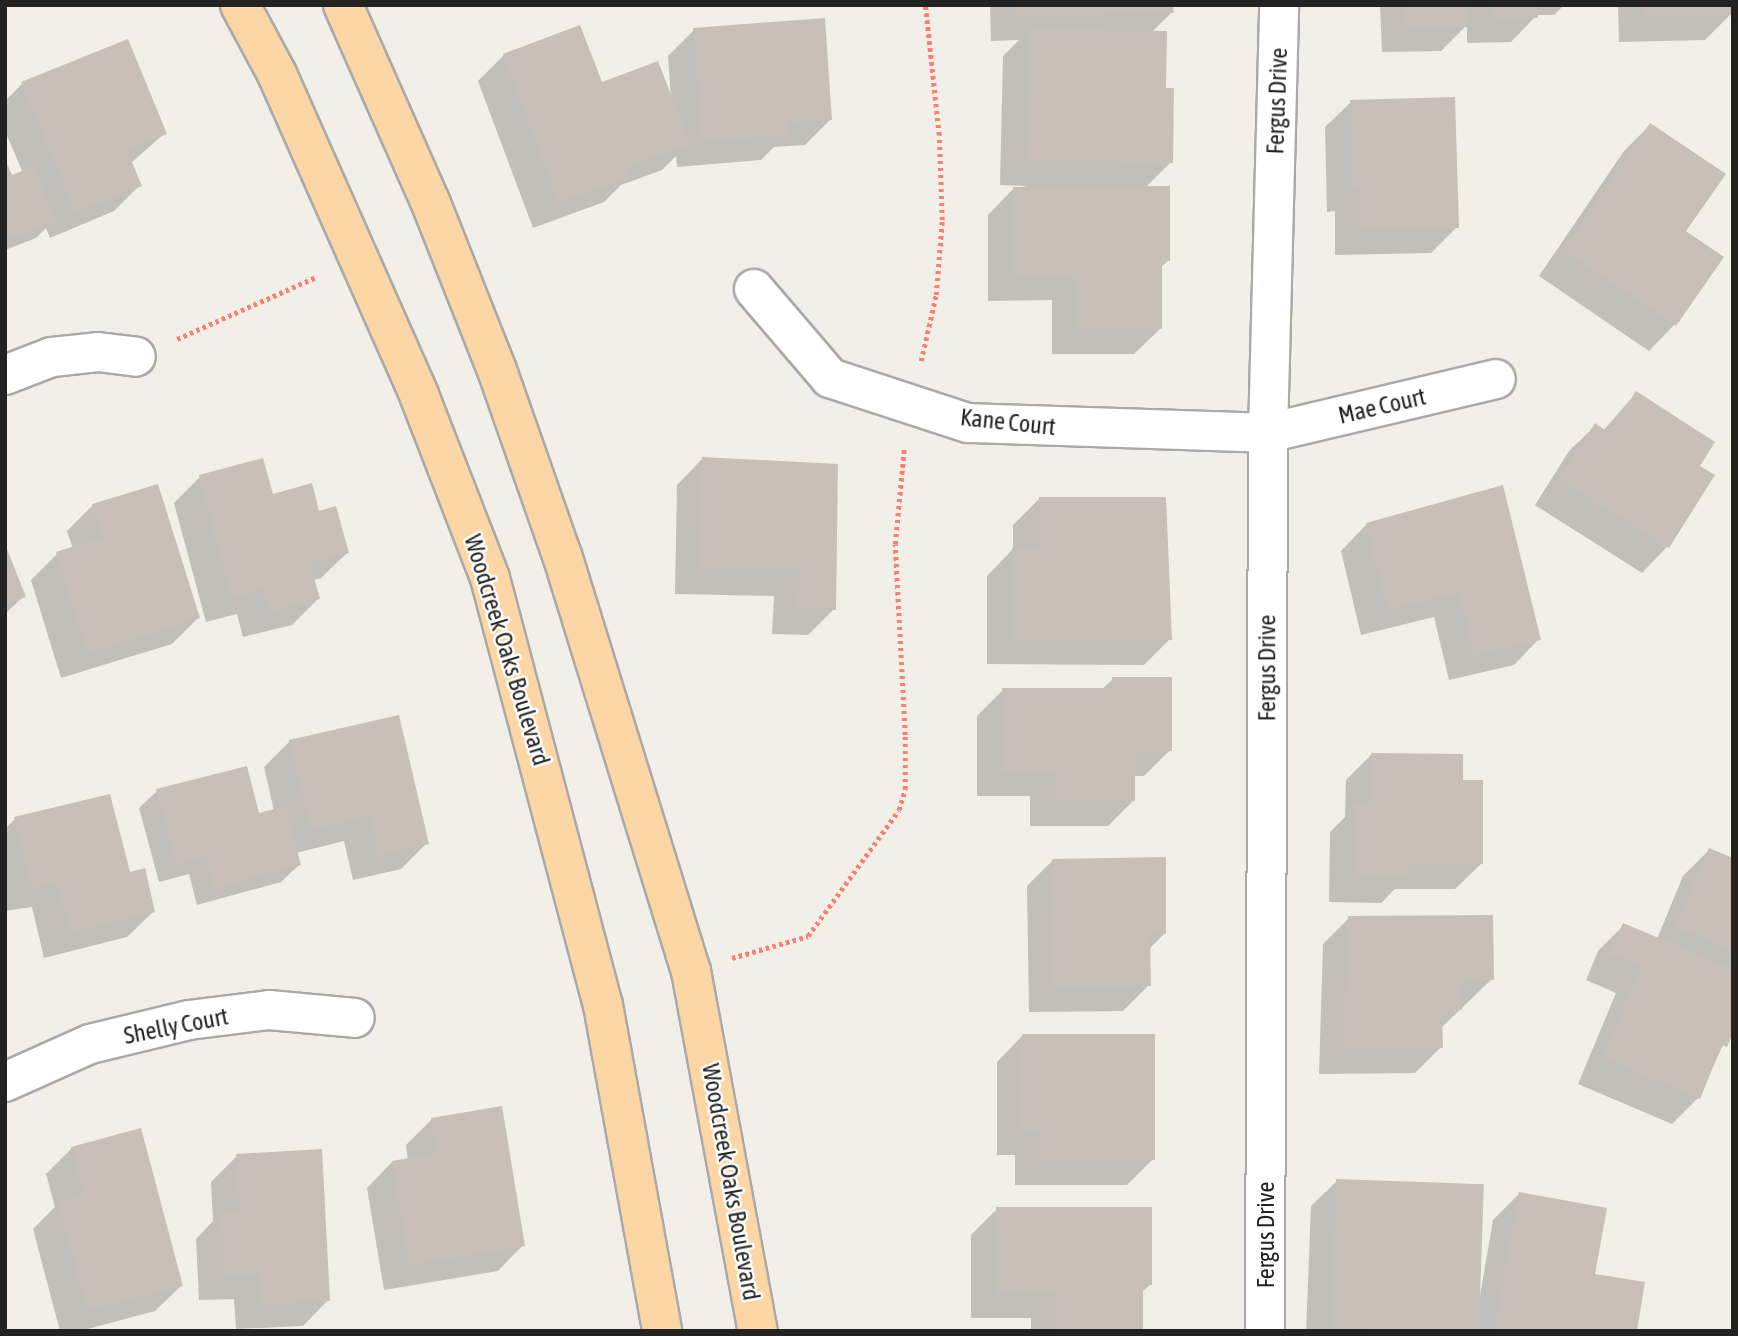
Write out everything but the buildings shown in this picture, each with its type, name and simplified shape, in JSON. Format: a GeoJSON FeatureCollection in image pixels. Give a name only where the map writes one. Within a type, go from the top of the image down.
{"type":"FeatureCollection","features":[{"type":"Feature","properties":{"kind":"main road","name":"Woodcreek Oaks Boulevard"},"geometry":{"type":"LineString","coordinates":[[240,5],[276,74],[419,394],[490,578],[603,1006],[662,1331]]}},
{"type":"Feature","properties":{"kind":"main road","name":"Woodcreek Oaks Boulevard"},"geometry":{"type":"LineString","coordinates":[[343,5],[430,201],[497,370],[563,558],[691,971],[758,1331]]}},
{"type":"Feature","properties":{"kind":"street","name":"Fergus Drive"},"geometry":{"type":"LineString","coordinates":[[1265,1331],[1268,433],[1279,5]]}},
{"type":"Feature","properties":{"kind":"street","name":"Kane Court"},"geometry":{"type":"LineString","coordinates":[[754,289],[830,378],[968,423],[1268,433]]}},
{"type":"Feature","properties":{"kind":"street"},"geometry":{"type":"LineString","coordinates":[[5,375],[52,357],[97,352],[136,356]]}},
{"type":"Feature","properties":{"kind":"street","name":"Mae Court"},"geometry":{"type":"LineString","coordinates":[[1268,433],[1496,379]]}},
{"type":"Feature","properties":{"kind":"street","name":"Shelly Court"},"geometry":{"type":"LineString","coordinates":[[5,1082],[90,1044],[189,1020],[270,1010],[355,1018]]}},
{"type":"Feature","properties":{"kind":"path"},"geometry":{"type":"LineString","coordinates":[[691,971],[808,936],[899,810],[905,789],[905,736],[895,544],[911,404],[936,295],[942,219],[939,135],[925,5]]}},
{"type":"Feature","properties":{"kind":"path"},"geometry":{"type":"LineString","coordinates":[[136,356],[359,258]]}}]}
